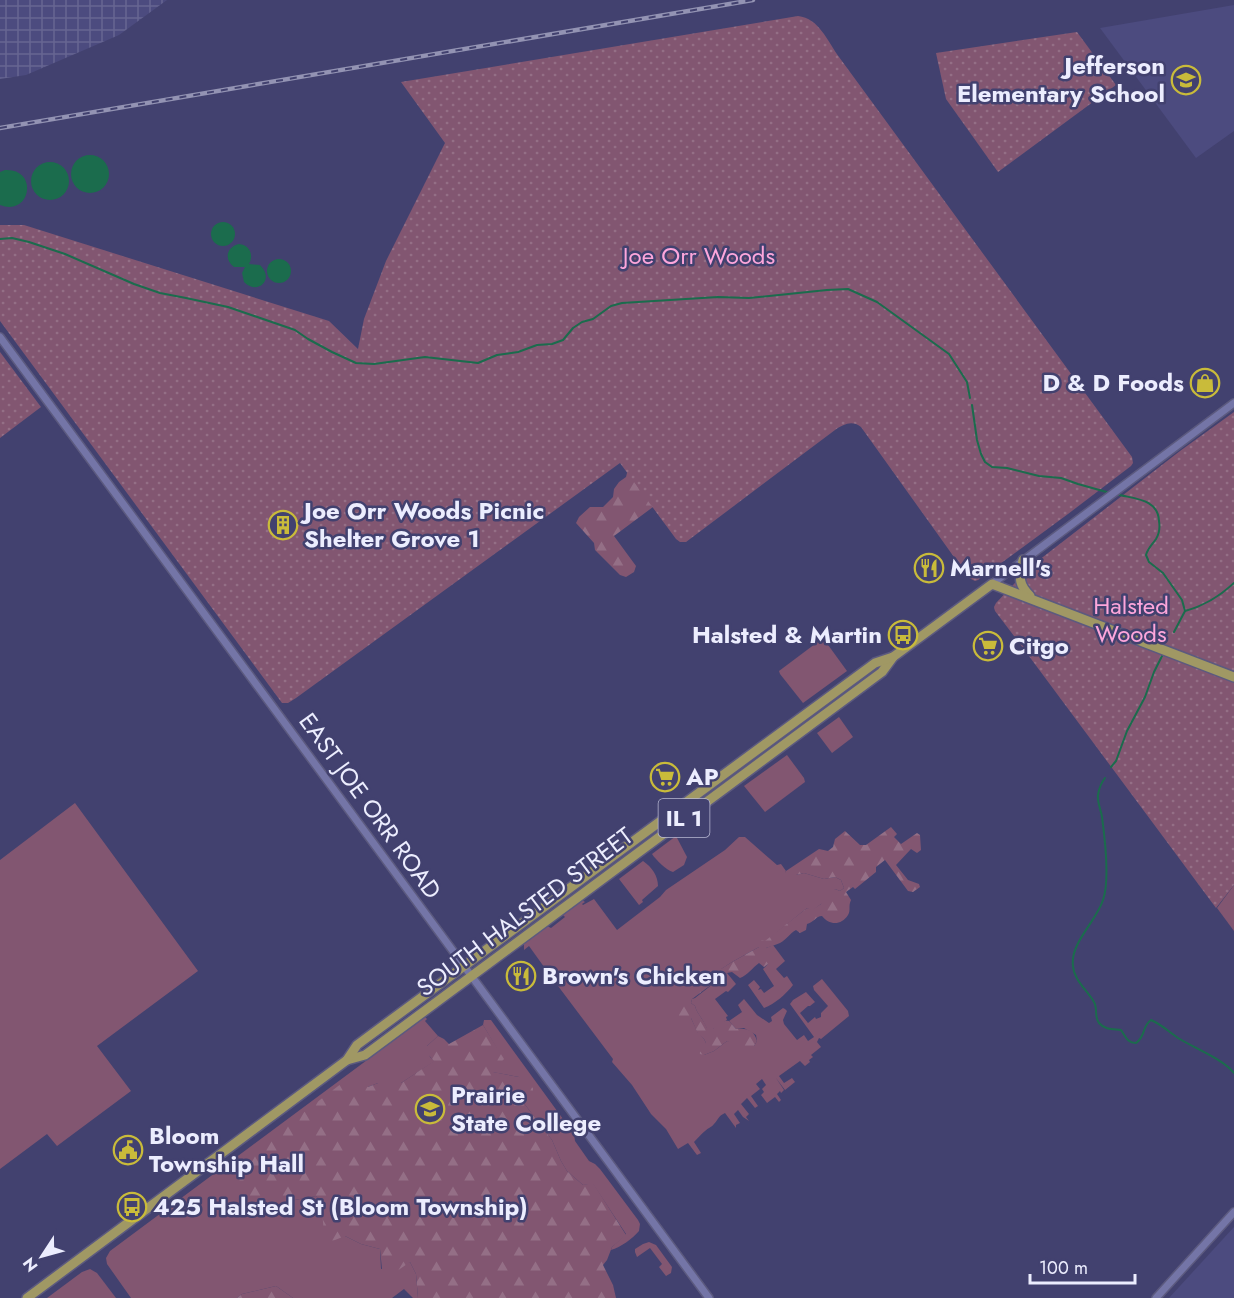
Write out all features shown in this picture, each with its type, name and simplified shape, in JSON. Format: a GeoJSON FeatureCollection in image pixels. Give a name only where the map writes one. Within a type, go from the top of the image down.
{"type":"FeatureCollection","features":[{"type":"Feature","properties":{"kind":"main road"},"geometry":{"type":"LineString","coordinates":[[1023,560],[1020,582],[1023,589],[1034,599]]}},
{"type":"Feature","properties":{"kind":"main road","name":"SOUTH HALSTED STREET"},"geometry":{"type":"LineString","coordinates":[[347,1060],[365,1055],[873,679],[882,672],[893,657],[992,584]]}},
{"type":"Feature","properties":{"kind":"main road"},"geometry":{"type":"LineString","coordinates":[[992,584],[1234,677]]}},
{"type":"Feature","properties":{"kind":"main road","name":"SOUTH HALSTED STREET"},"geometry":{"type":"LineString","coordinates":[[27,1298],[347,1060],[357,1045],[464,965],[875,663],[893,657]]}},
{"type":"Feature","properties":{"kind":"street","name":"EAST JOE ORR ROAD"},"geometry":{"type":"LineString","coordinates":[[0,337],[710,1298]]}},
{"type":"Feature","properties":{"kind":"street","name":"SOUTH HALSTED STREET"},"geometry":{"type":"LineString","coordinates":[[992,584],[1234,403]]}},
{"type":"Feature","properties":{"kind":"street"},"geometry":{"type":"LineString","coordinates":[[1156,1298],[1234,1212]]}},
{"type":"Feature","properties":{"kind":"shaded area"},"geometry":{"type":"Polygon","coordinates":[[[0,0],[167,0],[119,35],[26,75],[0,79],[0,0]]]}},
{"type":"Feature","properties":{"kind":"shaded area","name":"Jefferson Elementary School"},"geometry":{"type":"Polygon","coordinates":[[[1234,5],[1234,131],[1196,158],[1100,28],[1234,5]]]}},
{"type":"Feature","properties":{"kind":"shaded area"},"geometry":{"type":"Polygon","coordinates":[[[90,155],[103,161],[109,174],[103,187],[90,193],[77,187],[71,174],[77,161],[90,155]]]}},
{"type":"Feature","properties":{"kind":"shaded area"},"geometry":{"type":"Polygon","coordinates":[[[50,162],[63,168],[69,181],[63,194],[50,200],[37,194],[31,181],[37,168],[50,162]]]}},
{"type":"Feature","properties":{"kind":"shaded area"},"geometry":{"type":"Polygon","coordinates":[[[16,171],[27,183],[24,199],[11,207],[0,205],[0,172],[16,171]]]}},
{"type":"Feature","properties":{"kind":"shaded area"},"geometry":{"type":"Polygon","coordinates":[[[223,222],[232,225],[235,234],[232,243],[223,246],[214,243],[211,234],[214,225],[223,222]]]}},
{"type":"Feature","properties":{"kind":"shaded area"},"geometry":{"type":"Polygon","coordinates":[[[239,244],[246,246],[250,251],[249,264],[260,265],[264,270],[266,276],[263,284],[255,287],[249,286],[244,282],[242,273],[245,267],[234,267],[229,261],[229,251],[239,244]]]}},
{"type":"Feature","properties":{"kind":"shaded area"},"geometry":{"type":"Polygon","coordinates":[[[279,259],[288,262],[291,271],[288,280],[279,283],[270,280],[267,271],[270,262],[279,259]]]}},
{"type":"Feature","properties":{"kind":"shaded area"},"geometry":{"type":"Polygon","coordinates":[[[1234,1227],[1234,1298],[1169,1298],[1234,1227]]]}},
{"type":"Feature","properties":{"kind":"green space","name":"Joe Orr Woods"},"geometry":{"type":"Polygon","coordinates":[[[798,16],[812,21],[822,32],[1132,457],[1131,466],[975,581],[969,578],[861,427],[851,423],[835,430],[686,542],[676,539],[620,463],[296,698],[288,703],[282,703],[0,321],[0,225],[24,225],[329,321],[358,349],[364,319],[386,261],[445,143],[401,82],[798,16]]]}},
{"type":"Feature","properties":{"kind":"green space"},"geometry":{"type":"Polygon","coordinates":[[[1077,32],[1116,85],[998,172],[946,99],[936,53],[1077,32]]]}},
{"type":"Feature","properties":{"kind":"green space"},"geometry":{"type":"Polygon","coordinates":[[[0,352],[41,407],[0,438],[0,352]]]}},
{"type":"Feature","properties":{"kind":"green space","name":"Halsted Woods"},"geometry":{"type":"Polygon","coordinates":[[[1234,412],[1234,885],[1216,908],[994,607],[1030,567],[1234,412]]]}},
{"type":"Feature","properties":{"kind":"green space"},"geometry":{"type":"Polygon","coordinates":[[[627,473],[634,473],[665,524],[653,507],[614,536],[636,566],[634,572],[626,577],[620,575],[595,550],[594,543],[576,523],[590,507],[603,507],[613,497],[614,489],[627,473]]]}},
{"type":"Feature","properties":{"kind":"green space"},"geometry":{"type":"Polygon","coordinates":[[[823,638],[847,671],[803,703],[779,671],[823,638]]]}},
{"type":"Feature","properties":{"kind":"green space"},"geometry":{"type":"Polygon","coordinates":[[[839,717],[853,737],[832,753],[817,733],[839,717]]]}},
{"type":"Feature","properties":{"kind":"green space"},"geometry":{"type":"Polygon","coordinates":[[[787,755],[805,782],[765,812],[744,786],[787,755]]]}},
{"type":"Feature","properties":{"kind":"green space"},"geometry":{"type":"Polygon","coordinates":[[[75,803],[198,971],[97,1046],[131,1091],[57,1146],[47,1134],[0,1169],[0,860],[75,803]]]}},
{"type":"Feature","properties":{"kind":"green space"},"geometry":{"type":"Polygon","coordinates":[[[891,827],[897,834],[894,837],[901,844],[917,833],[920,835],[921,850],[917,853],[911,849],[896,865],[908,880],[919,884],[920,887],[913,892],[908,891],[885,860],[876,867],[876,872],[855,889],[853,887],[846,892],[851,900],[849,913],[845,919],[839,923],[831,923],[822,916],[818,917],[807,924],[806,930],[800,933],[796,930],[780,943],[766,948],[770,953],[768,964],[764,967],[759,963],[740,978],[732,972],[727,973],[692,999],[691,1003],[707,1028],[713,1029],[720,1023],[729,1021],[736,1029],[747,1029],[752,1032],[757,1041],[754,1046],[741,1049],[727,1041],[714,1051],[704,1055],[700,1054],[701,1047],[706,1043],[704,1039],[698,1034],[691,1018],[682,1019],[676,1009],[682,1003],[683,994],[697,985],[706,973],[721,969],[759,947],[758,943],[761,940],[765,941],[807,908],[812,910],[821,904],[832,890],[840,891],[844,888],[841,880],[835,877],[824,879],[804,873],[789,875],[785,872],[819,849],[828,851],[833,847],[835,839],[845,831],[860,845],[866,845],[891,827]]]}},
{"type":"Feature","properties":{"kind":"green space"},"geometry":{"type":"Polygon","coordinates":[[[676,836],[687,857],[684,865],[673,872],[652,854],[676,836]]]}},
{"type":"Feature","properties":{"kind":"green space"},"geometry":{"type":"Polygon","coordinates":[[[739,837],[745,837],[777,865],[781,864],[785,872],[796,875],[804,873],[824,879],[835,877],[841,880],[844,888],[840,891],[835,889],[812,911],[807,908],[759,947],[690,989],[691,1018],[706,1043],[704,1055],[727,1041],[754,1046],[757,1041],[756,1035],[744,1028],[736,1029],[729,1021],[742,1012],[738,1005],[744,999],[757,1015],[769,1023],[772,1021],[771,1017],[783,1008],[785,1009],[787,1011],[783,1020],[784,1024],[797,1040],[804,1035],[808,1041],[814,1037],[790,1004],[806,992],[815,1002],[800,1013],[808,1023],[815,1017],[816,1019],[821,1017],[821,1013],[828,1006],[813,986],[822,979],[848,1011],[849,1016],[821,1039],[819,1038],[817,1042],[821,1047],[811,1055],[813,1057],[809,1060],[810,1062],[805,1066],[800,1061],[779,1076],[784,1083],[792,1078],[795,1082],[785,1090],[776,1078],[784,1090],[777,1094],[781,1100],[779,1102],[775,1097],[767,1103],[761,1095],[766,1085],[762,1079],[756,1084],[760,1089],[751,1096],[758,1106],[755,1108],[747,1098],[741,1104],[749,1114],[746,1117],[749,1121],[738,1110],[734,1114],[740,1123],[736,1125],[736,1128],[725,1113],[723,1114],[694,1142],[701,1153],[697,1155],[688,1143],[678,1149],[666,1129],[651,1114],[632,1085],[612,1062],[613,1059],[529,946],[524,950],[524,943],[547,926],[551,928],[582,900],[585,902],[583,905],[594,899],[617,930],[666,890],[725,850],[739,837]]]}},
{"type":"Feature","properties":{"kind":"green space"},"geometry":{"type":"Polygon","coordinates":[[[643,861],[654,872],[658,886],[639,905],[619,879],[643,861]]]}},
{"type":"Feature","properties":{"kind":"green space"},"geometry":{"type":"Polygon","coordinates":[[[1234,885],[1234,931],[1217,908],[1234,885]]]}},
{"type":"Feature","properties":{"kind":"green space"},"geometry":{"type":"Polygon","coordinates":[[[773,945],[785,961],[776,969],[784,978],[787,976],[793,985],[780,998],[764,1008],[748,985],[754,980],[760,987],[758,990],[761,989],[764,993],[774,986],[763,969],[768,964],[766,948],[773,945]]]}},
{"type":"Feature","properties":{"kind":"green space"},"geometry":{"type":"Polygon","coordinates":[[[727,973],[736,984],[728,992],[726,991],[715,999],[728,1016],[727,1020],[713,1029],[707,1029],[695,1006],[691,1003],[692,999],[727,973]]]}},
{"type":"Feature","properties":{"kind":"green space"},"geometry":{"type":"Polygon","coordinates":[[[425,1017],[427,1019],[425,1021],[438,1036],[427,1046],[430,1057],[435,1061],[401,1083],[378,1083],[368,1087],[284,1202],[316,1196],[345,1236],[361,1244],[380,1249],[381,1269],[410,1262],[416,1274],[418,1298],[413,1298],[404,1289],[392,1298],[293,1298],[276,1286],[242,1294],[237,1298],[131,1298],[107,1264],[106,1258],[110,1251],[425,1017]]]}},
{"type":"Feature","properties":{"kind":"green space"},"geometry":{"type":"Polygon","coordinates":[[[484,1020],[491,1020],[574,1134],[575,1141],[589,1161],[600,1169],[638,1220],[639,1231],[630,1240],[611,1250],[626,1234],[593,1184],[583,1185],[567,1171],[552,1140],[523,1102],[519,1077],[492,1072],[503,1059],[483,1025],[484,1020]]]}},
{"type":"Feature","properties":{"kind":"green space","name":"Prairie State College"},"geometry":{"type":"Polygon","coordinates":[[[483,1025],[504,1059],[493,1072],[519,1077],[533,1088],[533,1094],[523,1102],[552,1140],[567,1171],[583,1185],[593,1183],[626,1235],[612,1247],[603,1265],[613,1285],[616,1298],[418,1298],[416,1274],[410,1262],[397,1271],[382,1269],[380,1249],[361,1244],[345,1236],[325,1244],[321,1200],[316,1196],[284,1202],[262,1200],[241,1194],[239,1182],[241,1172],[252,1152],[346,1080],[368,1087],[378,1083],[401,1083],[434,1061],[425,1051],[438,1036],[449,1044],[483,1025]]]}},
{"type":"Feature","properties":{"kind":"green space"},"geometry":{"type":"Polygon","coordinates":[[[649,1242],[656,1245],[672,1267],[671,1273],[666,1276],[659,1267],[662,1264],[650,1248],[637,1257],[635,1249],[649,1242]]]}},
{"type":"Feature","properties":{"kind":"green space"},"geometry":{"type":"Polygon","coordinates":[[[90,1269],[97,1273],[116,1298],[47,1298],[82,1272],[90,1269]]]}},
{"type":"Feature","properties":{"kind":"green space"},"geometry":{"type":"Polygon","coordinates":[[[276,1286],[293,1298],[237,1298],[242,1294],[276,1286]]]}},
{"type":"Feature","properties":{"kind":"waterway"},"geometry":{"type":"LineString","coordinates":[[0,239],[12,238],[29,242],[65,254],[160,293],[228,307],[295,330],[356,363],[374,364],[425,357],[478,363],[497,355],[563,340],[573,328],[582,322],[593,319],[611,306],[622,303],[718,297],[749,298],[848,289],[877,302],[949,354],[967,382],[970,398]]}},
{"type":"Feature","properties":{"kind":"waterway"},"geometry":{"type":"LineString","coordinates":[[972,405],[981,454],[985,462],[992,467],[1061,478],[1110,493]]}},
{"type":"Feature","properties":{"kind":"waterway"},"geometry":{"type":"LineString","coordinates":[[1116,494],[1144,501],[1158,513],[1159,533],[1146,555],[1149,562],[1163,573],[1182,600],[1185,611],[1174,632]]}},
{"type":"Feature","properties":{"kind":"waterway"},"geometry":{"type":"LineString","coordinates":[[1185,611],[1211,600],[1234,583]]}},
{"type":"Feature","properties":{"kind":"waterway"},"geometry":{"type":"LineString","coordinates":[[1111,767],[1116,761],[1127,731],[1145,697],[1162,656]]}},
{"type":"Feature","properties":{"kind":"waterway"},"geometry":{"type":"LineString","coordinates":[[1105,778],[1098,798],[1107,871],[1105,892],[1100,908],[1075,949],[1073,966],[1076,976],[1094,1002],[1096,1016],[1104,1027],[1121,1030],[1129,1041],[1136,1043],[1151,1020],[1178,1038],[1216,1058],[1234,1073]]}},
{"type":"Feature","properties":{"kind":"railway"},"geometry":{"type":"LineString","coordinates":[[0,128],[753,0]]}},
{"type":"Feature","properties":{"kind":"place","name":"Jefferson Elementary School"},"geometry":{"type":"Point","coordinates":[1186,80]}},
{"type":"Feature","properties":{"kind":"place","name":"D & D Foods"},"geometry":{"type":"Point","coordinates":[1205,383]}},
{"type":"Feature","properties":{"kind":"place","name":"Joe Orr Woods Picnic Shelter Grove 1"},"geometry":{"type":"Point","coordinates":[283,525]}},
{"type":"Feature","properties":{"kind":"place","name":"Marnell's"},"geometry":{"type":"Point","coordinates":[929,568]}},
{"type":"Feature","properties":{"kind":"place","name":"Halsted & Martin"},"geometry":{"type":"Point","coordinates":[903,635]}},
{"type":"Feature","properties":{"kind":"place","name":"Citgo"},"geometry":{"type":"Point","coordinates":[988,646]}},
{"type":"Feature","properties":{"kind":"place","name":"AP"},"geometry":{"type":"Point","coordinates":[665,777]}},
{"type":"Feature","properties":{"kind":"place","name":"Brown's Chicken"},"geometry":{"type":"Point","coordinates":[521,976]}},
{"type":"Feature","properties":{"kind":"place","name":"Prairie State College"},"geometry":{"type":"Point","coordinates":[430,1109]}},
{"type":"Feature","properties":{"kind":"place","name":"Bloom Township Hall"},"geometry":{"type":"Point","coordinates":[128,1150]}},
{"type":"Feature","properties":{"kind":"place","name":"425 Halsted St (Bloom Township)"},"geometry":{"type":"Point","coordinates":[132,1207]}}]}
